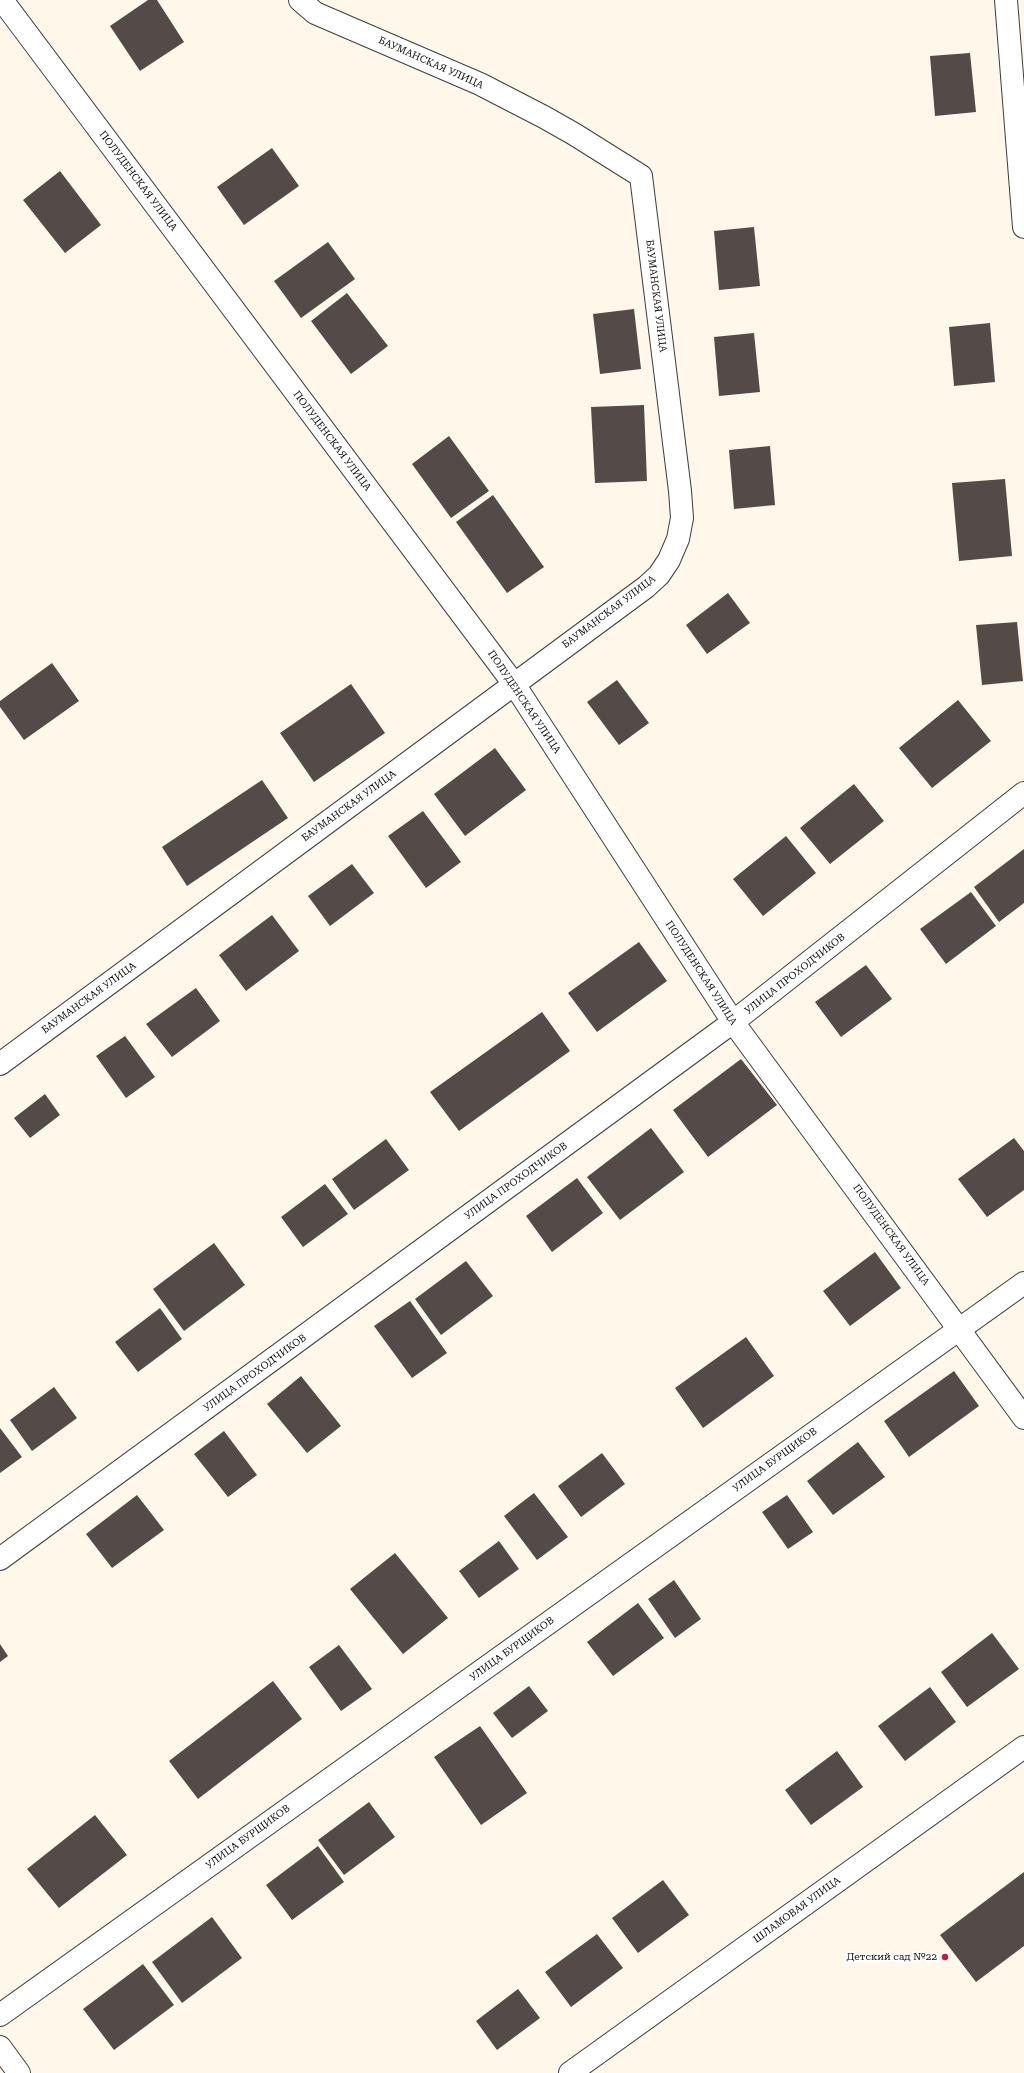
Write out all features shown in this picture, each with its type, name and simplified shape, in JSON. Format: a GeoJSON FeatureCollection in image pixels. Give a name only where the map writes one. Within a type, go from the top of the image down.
{"type":"FeatureCollection","features":[{"type":"Feature","properties":{"kind":"street","name":"ПОЛУДЕНСКАЯ УЛИЦА"},"geometry":{"type":"LineString","coordinates":[[2,0],[514,684],[733,1022],[960,1328],[1024,1418]]}},
{"type":"Feature","properties":{"kind":"street","name":"БАУМАНСКАЯ УЛИЦА"},"geometry":{"type":"LineString","coordinates":[[0,1064],[646,587],[659,575],[669,560],[678,539],[682,518],[680,491],[642,176],[574,134],[486,87],[315,13],[300,0]]}},
{"type":"Feature","properties":{"kind":"street"},"geometry":{"type":"LineString","coordinates":[[1006,0],[1024,228]]}},
{"type":"Feature","properties":{"kind":"street","name":"УЛИЦА ПРОХОДЧИКОВ"},"geometry":{"type":"LineString","coordinates":[[0,1559],[733,1022],[1024,793]]}},
{"type":"Feature","properties":{"kind":"street","name":"УЛИЦА БУРЩИКОВ"},"geometry":{"type":"LineString","coordinates":[[0,2015],[1024,1283]]}},
{"type":"Feature","properties":{"kind":"street","name":"ШЛАМОВАЯ УЛИЦА"},"geometry":{"type":"LineString","coordinates":[[570,2073],[1024,1747]]}},
{"type":"Feature","properties":{"kind":"street"},"geometry":{"type":"LineString","coordinates":[[0,2047],[19,2073]]}},
{"type":"Feature","properties":{"kind":"building"},"geometry":{"type":"Polygon","coordinates":[[[148,0],[157,0],[184,42],[140,71],[110,26],[148,0]]]}},
{"type":"Feature","properties":{"kind":"building"},"geometry":{"type":"Polygon","coordinates":[[[970,53],[976,112],[935,116],[930,56],[970,53]]]}},
{"type":"Feature","properties":{"kind":"building"},"geometry":{"type":"Polygon","coordinates":[[[272,148],[299,186],[244,225],[217,187],[272,148]]]}},
{"type":"Feature","properties":{"kind":"building"},"geometry":{"type":"Polygon","coordinates":[[[60,171],[101,225],[65,253],[23,200],[60,171]]]}},
{"type":"Feature","properties":{"kind":"building"},"geometry":{"type":"Polygon","coordinates":[[[754,227],[760,286],[719,290],[714,231],[754,227]]]}},
{"type":"Feature","properties":{"kind":"building"},"geometry":{"type":"Polygon","coordinates":[[[328,242],[355,279],[301,318],[274,281],[328,242]]]}},
{"type":"Feature","properties":{"kind":"building"},"geometry":{"type":"Polygon","coordinates":[[[347,293],[388,346],[351,374],[311,321],[347,293]]]}},
{"type":"Feature","properties":{"kind":"building"},"geometry":{"type":"Polygon","coordinates":[[[634,309],[641,369],[600,374],[593,314],[634,309]]]}},
{"type":"Feature","properties":{"kind":"building"},"geometry":{"type":"Polygon","coordinates":[[[990,323],[995,382],[954,386],[949,327],[990,323]]]}},
{"type":"Feature","properties":{"kind":"building"},"geometry":{"type":"Polygon","coordinates":[[[754,333],[760,392],[719,396],[714,337],[754,333]]]}},
{"type":"Feature","properties":{"kind":"building"},"geometry":{"type":"Polygon","coordinates":[[[644,405],[647,481],[595,483],[591,407],[644,405]]]}},
{"type":"Feature","properties":{"kind":"building"},"geometry":{"type":"Polygon","coordinates":[[[449,436],[489,491],[451,518],[412,464],[449,436]]]}},
{"type":"Feature","properties":{"kind":"building"},"geometry":{"type":"Polygon","coordinates":[[[770,446],[775,505],[734,509],[729,450],[770,446]]]}},
{"type":"Feature","properties":{"kind":"building"},"geometry":{"type":"Polygon","coordinates":[[[1005,479],[1012,556],[959,561],[952,483],[1005,479]]]}},
{"type":"Feature","properties":{"kind":"building"},"geometry":{"type":"Polygon","coordinates":[[[493,495],[544,567],[507,593],[456,522],[493,495]]]}},
{"type":"Feature","properties":{"kind":"building"},"geometry":{"type":"Polygon","coordinates":[[[728,593],[750,623],[707,654],[686,625],[728,593]]]}},
{"type":"Feature","properties":{"kind":"building"},"geometry":{"type":"Polygon","coordinates":[[[1017,622],[1023,681],[982,685],[976,625],[1017,622]]]}},
{"type":"Feature","properties":{"kind":"building"},"geometry":{"type":"Polygon","coordinates":[[[52,663],[79,701],[24,740],[0,707],[0,701],[52,663]]]}},
{"type":"Feature","properties":{"kind":"building"},"geometry":{"type":"Polygon","coordinates":[[[617,680],[649,723],[619,745],[587,702],[617,680]]]}},
{"type":"Feature","properties":{"kind":"building"},"geometry":{"type":"Polygon","coordinates":[[[351,684],[385,733],[314,782],[280,733],[351,684]]]}},
{"type":"Feature","properties":{"kind":"building"},"geometry":{"type":"Polygon","coordinates":[[[958,700],[991,741],[932,788],[899,748],[958,700]]]}},
{"type":"Feature","properties":{"kind":"building"},"geometry":{"type":"Polygon","coordinates":[[[495,748],[526,790],[465,836],[434,794],[495,748]]]}},
{"type":"Feature","properties":{"kind":"building"},"geometry":{"type":"Polygon","coordinates":[[[262,780],[288,818],[187,886],[162,847],[262,780]]]}},
{"type":"Feature","properties":{"kind":"building"},"geometry":{"type":"Polygon","coordinates":[[[854,784],[884,821],[830,864],[800,828],[854,784]]]}},
{"type":"Feature","properties":{"kind":"building"},"geometry":{"type":"Polygon","coordinates":[[[423,811],[461,862],[426,888],[388,836],[423,811]]]}},
{"type":"Feature","properties":{"kind":"building"},"geometry":{"type":"Polygon","coordinates":[[[786,836],[816,873],[763,916],[733,879],[786,836]]]}},
{"type":"Feature","properties":{"kind":"building"},"geometry":{"type":"Polygon","coordinates":[[[1024,849],[1024,903],[999,922],[974,887],[1024,849]]]}},
{"type":"Feature","properties":{"kind":"building"},"geometry":{"type":"Polygon","coordinates":[[[352,864],[374,893],[330,926],[308,896],[352,864]]]}},
{"type":"Feature","properties":{"kind":"building"},"geometry":{"type":"Polygon","coordinates":[[[971,892],[996,926],[946,964],[920,929],[971,892]]]}},
{"type":"Feature","properties":{"kind":"building"},"geometry":{"type":"Polygon","coordinates":[[[272,915],[299,951],[246,991],[219,955],[272,915]]]}},
{"type":"Feature","properties":{"kind":"building"},"geometry":{"type":"Polygon","coordinates":[[[639,942],[667,981],[597,1032],[568,993],[639,942]]]}},
{"type":"Feature","properties":{"kind":"building"},"geometry":{"type":"Polygon","coordinates":[[[866,965],[892,999],[841,1037],[815,1002],[866,965]]]}},
{"type":"Feature","properties":{"kind":"building"},"geometry":{"type":"Polygon","coordinates":[[[196,988],[220,1021],[172,1057],[146,1024],[196,988]]]}},
{"type":"Feature","properties":{"kind":"building"},"geometry":{"type":"Polygon","coordinates":[[[542,1012],[570,1051],[459,1131],[430,1092],[542,1012]]]}},
{"type":"Feature","properties":{"kind":"building"},"geometry":{"type":"Polygon","coordinates":[[[125,1036],[155,1077],[126,1098],[96,1056],[125,1036]]]}},
{"type":"Feature","properties":{"kind":"building"},"geometry":{"type":"Polygon","coordinates":[[[741,1059],[777,1105],[708,1157],[673,1110],[741,1059]]]}},
{"type":"Feature","properties":{"kind":"building"},"geometry":{"type":"Polygon","coordinates":[[[45,1094],[60,1115],[30,1138],[14,1118],[45,1094]]]}},
{"type":"Feature","properties":{"kind":"building"},"geometry":{"type":"Polygon","coordinates":[[[651,1128],[684,1172],[620,1220],[587,1177],[651,1128]]]}},
{"type":"Feature","properties":{"kind":"building"},"geometry":{"type":"Polygon","coordinates":[[[1014,1138],[1024,1151],[1024,1190],[987,1217],[958,1179],[1014,1138]]]}},
{"type":"Feature","properties":{"kind":"building"},"geometry":{"type":"Polygon","coordinates":[[[386,1139],[409,1170],[354,1210],[332,1179],[386,1139]]]}},
{"type":"Feature","properties":{"kind":"building"},"geometry":{"type":"Polygon","coordinates":[[[577,1178],[603,1213],[552,1252],[526,1216],[577,1178]]]}},
{"type":"Feature","properties":{"kind":"building"},"geometry":{"type":"Polygon","coordinates":[[[325,1184],[348,1214],[303,1247],[281,1217],[325,1184]]]}},
{"type":"Feature","properties":{"kind":"building"},"geometry":{"type":"Polygon","coordinates":[[[214,1243],[245,1285],[184,1331],[153,1289],[214,1243]]]}},
{"type":"Feature","properties":{"kind":"building"},"geometry":{"type":"Polygon","coordinates":[[[875,1252],[901,1288],[850,1326],[823,1291],[875,1252]]]}},
{"type":"Feature","properties":{"kind":"building"},"geometry":{"type":"Polygon","coordinates":[[[466,1261],[493,1296],[441,1335],[415,1299],[466,1261]]]}},
{"type":"Feature","properties":{"kind":"building"},"geometry":{"type":"Polygon","coordinates":[[[410,1301],[447,1353],[412,1378],[374,1326],[410,1301]]]}},
{"type":"Feature","properties":{"kind":"building"},"geometry":{"type":"Polygon","coordinates":[[[160,1308],[182,1339],[138,1372],[115,1342],[160,1308]]]}},
{"type":"Feature","properties":{"kind":"building"},"geometry":{"type":"Polygon","coordinates":[[[746,1337],[774,1376],[703,1428],[675,1388],[746,1337]]]}},
{"type":"Feature","properties":{"kind":"building"},"geometry":{"type":"Polygon","coordinates":[[[954,1371],[979,1406],[909,1457],[884,1421],[954,1371]]]}},
{"type":"Feature","properties":{"kind":"building"},"geometry":{"type":"Polygon","coordinates":[[[301,1376],[341,1426],[307,1453],[267,1404],[301,1376]]]}},
{"type":"Feature","properties":{"kind":"building"},"geometry":{"type":"Polygon","coordinates":[[[54,1387],[77,1418],[32,1451],[10,1420],[54,1387]]]}},
{"type":"Feature","properties":{"kind":"building"},"geometry":{"type":"Polygon","coordinates":[[[0,1428],[22,1457],[0,1473],[0,1428]]]}},
{"type":"Feature","properties":{"kind":"building"},"geometry":{"type":"Polygon","coordinates":[[[224,1431],[257,1475],[228,1497],[194,1454],[224,1431]]]}},
{"type":"Feature","properties":{"kind":"building"},"geometry":{"type":"Polygon","coordinates":[[[858,1442],[885,1477],[833,1515],[807,1481],[858,1442]]]}},
{"type":"Feature","properties":{"kind":"building"},"geometry":{"type":"Polygon","coordinates":[[[602,1453],[625,1484],[581,1517],[558,1486],[602,1453]]]}},
{"type":"Feature","properties":{"kind":"building"},"geometry":{"type":"Polygon","coordinates":[[[534,1493],[568,1537],[537,1560],[504,1516],[534,1493]]]}},
{"type":"Feature","properties":{"kind":"building"},"geometry":{"type":"Polygon","coordinates":[[[137,1495],[164,1530],[112,1568],[86,1534],[137,1495]]]}},
{"type":"Feature","properties":{"kind":"building"},"geometry":{"type":"Polygon","coordinates":[[[787,1495],[813,1532],[788,1549],[762,1512],[787,1495]]]}},
{"type":"Feature","properties":{"kind":"building"},"geometry":{"type":"Polygon","coordinates":[[[499,1541],[519,1569],[479,1598],[459,1571],[499,1541]]]}},
{"type":"Feature","properties":{"kind":"building"},"geometry":{"type":"Polygon","coordinates":[[[395,1553],[448,1618],[403,1654],[350,1589],[395,1553]]]}},
{"type":"Feature","properties":{"kind":"building"},"geometry":{"type":"Polygon","coordinates":[[[674,1580],[701,1619],[675,1638],[648,1599],[674,1580]]]}},
{"type":"Feature","properties":{"kind":"building"},"geometry":{"type":"Polygon","coordinates":[[[638,1603],[664,1638],[613,1676],[587,1642],[638,1603]]]}},
{"type":"Feature","properties":{"kind":"building"},"geometry":{"type":"Polygon","coordinates":[[[992,1633],[1019,1669],[967,1707],[941,1672],[992,1633]]]}},
{"type":"Feature","properties":{"kind":"building"},"geometry":{"type":"Polygon","coordinates":[[[0,1644],[8,1656],[0,1662],[0,1644]]]}},
{"type":"Feature","properties":{"kind":"building"},"geometry":{"type":"Polygon","coordinates":[[[339,1645],[372,1689],[341,1711],[309,1667],[339,1645]]]}},
{"type":"Feature","properties":{"kind":"building"},"geometry":{"type":"Polygon","coordinates":[[[273,1681],[302,1719],[198,1799],[169,1761],[273,1681]]]}},
{"type":"Feature","properties":{"kind":"building"},"geometry":{"type":"Polygon","coordinates":[[[529,1686],[548,1711],[512,1738],[493,1713],[529,1686]]]}},
{"type":"Feature","properties":{"kind":"building"},"geometry":{"type":"Polygon","coordinates":[[[930,1687],[956,1722],[905,1761],[878,1726],[930,1687]]]}},
{"type":"Feature","properties":{"kind":"building"},"geometry":{"type":"Polygon","coordinates":[[[480,1726],[527,1793],[481,1825],[434,1757],[480,1726]]]}},
{"type":"Feature","properties":{"kind":"building"},"geometry":{"type":"Polygon","coordinates":[[[837,1751],[863,1787],[811,1825],[785,1790],[837,1751]]]}},
{"type":"Feature","properties":{"kind":"building"},"geometry":{"type":"Polygon","coordinates":[[[369,1802],[395,1837],[344,1875],[318,1840],[369,1802]]]}},
{"type":"Feature","properties":{"kind":"building"},"geometry":{"type":"Polygon","coordinates":[[[95,1815],[127,1855],[59,1908],[27,1869],[95,1815]]]}},
{"type":"Feature","properties":{"kind":"building"},"geometry":{"type":"Polygon","coordinates":[[[318,1846],[344,1882],[292,1920],[266,1885],[318,1846]]]}},
{"type":"Feature","properties":{"kind":"building"},"geometry":{"type":"Polygon","coordinates":[[[1024,1872],[1024,1946],[976,1982],[940,1935],[1024,1872]]]}},
{"type":"Feature","properties":{"kind":"building"},"geometry":{"type":"Polygon","coordinates":[[[663,1880],[689,1915],[638,1953],[612,1918],[663,1880]]]}},
{"type":"Feature","properties":{"kind":"building"},"geometry":{"type":"Polygon","coordinates":[[[212,1917],[242,1958],[182,2003],[152,1962],[212,1917]]]}},
{"type":"Feature","properties":{"kind":"building"},"geometry":{"type":"Polygon","coordinates":[[[597,1934],[623,1968],[571,2007],[545,1972],[597,1934]]]}},
{"type":"Feature","properties":{"kind":"building"},"geometry":{"type":"Polygon","coordinates":[[[143,1964],[174,2005],[114,2050],[83,2009],[143,1964]]]}},
{"type":"Feature","properties":{"kind":"building"},"geometry":{"type":"Polygon","coordinates":[[[518,1989],[540,2018],[497,2050],[476,2021],[518,1989]]]}},
{"type":"Feature","properties":{"kind":"place","name":"Детский сад №22"},"geometry":{"type":"Point","coordinates":[945,1957]}}]}
